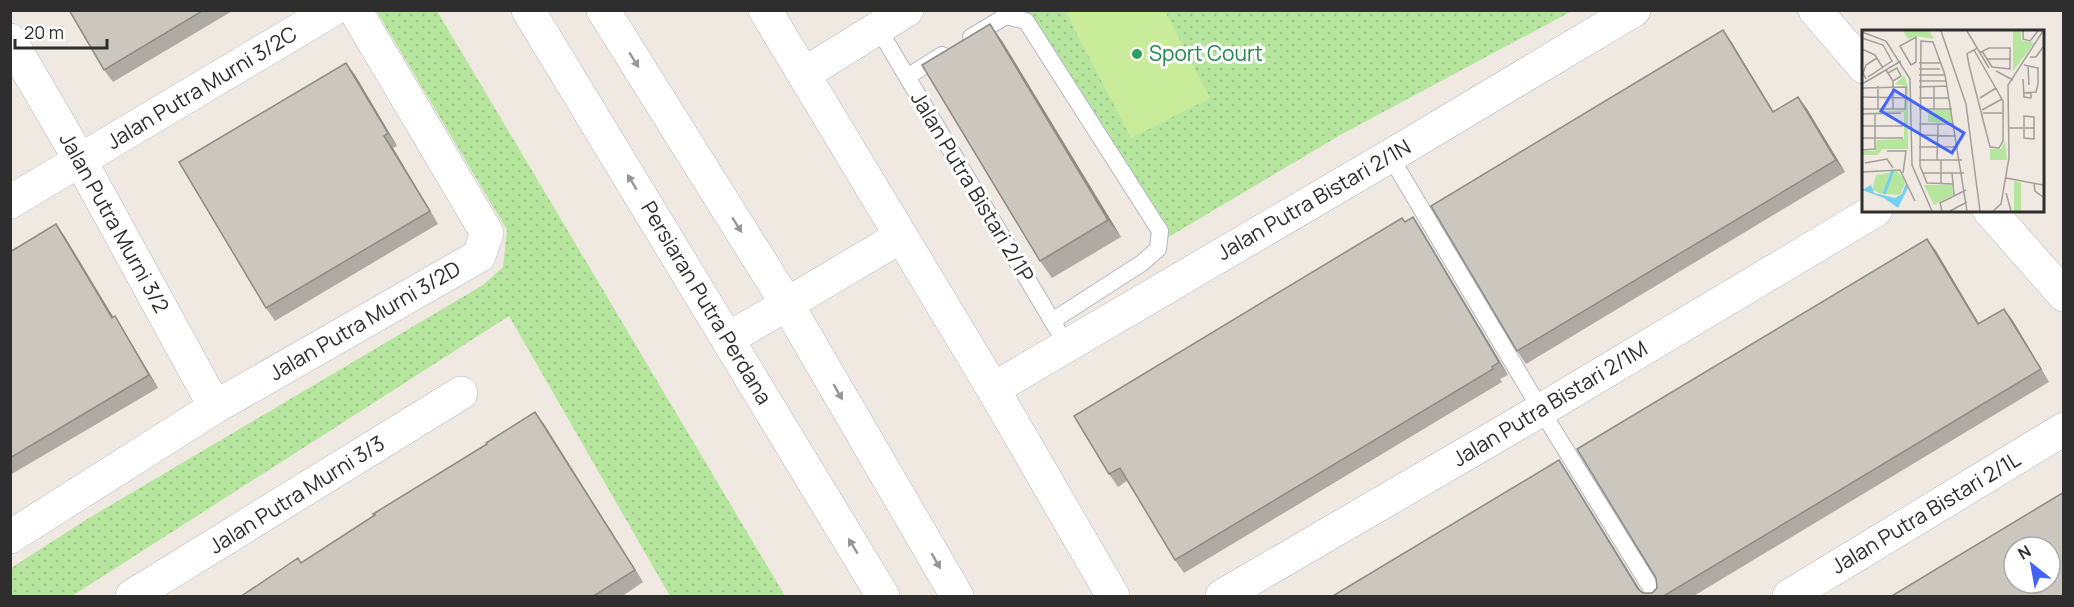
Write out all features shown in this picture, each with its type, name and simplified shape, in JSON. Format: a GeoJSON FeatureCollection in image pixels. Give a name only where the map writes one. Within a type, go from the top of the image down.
{"type":"FeatureCollection","features":[{"type":"Feature","properties":{"kind":"street","name":"Jalan Putra Murni 3/2C"},"geometry":{"type":"LineString","coordinates":[[10,202],[332,10]]}},
{"type":"Feature","properties":{"kind":"street","name":"Jalan Putra Murni 3/2D"},"geometry":{"type":"LineString","coordinates":[[10,537],[215,407],[479,256],[487,233],[355,10]]}},
{"type":"Feature","properties":{"kind":"street","name":"Persiaran Putra Perdana"},"geometry":{"type":"LineString","coordinates":[[528,10],[883,597]]}},
{"type":"Feature","properties":{"kind":"street"},"geometry":{"type":"LineString","coordinates":[[603,10],[787,304],[957,597]]}},
{"type":"Feature","properties":{"kind":"street"},"geometry":{"type":"LineString","coordinates":[[765,10],[993,389],[1113,597]]}},
{"type":"Feature","properties":{"kind":"street"},"geometry":{"type":"LineString","coordinates":[[804,74],[907,10]]}},
{"type":"Feature","properties":{"kind":"street","name":"Jalan Putra Bistari 2/1N"},"geometry":{"type":"LineString","coordinates":[[993,389],[1060,334],[1390,156],[1634,10]]}},
{"type":"Feature","properties":{"kind":"street"},"geometry":{"type":"LineString","coordinates":[[1815,10],[1862,65]]}},
{"type":"Feature","properties":{"kind":"street","name":"Jalan Putra Murni 3/2"},"geometry":{"type":"LineString","coordinates":[[10,40],[80,160],[215,407]]}},
{"type":"Feature","properties":{"kind":"street","name":"Jalan Putra Bistari 2/1M"},"geometry":{"type":"LineString","coordinates":[[1222,597],[1873,212]]}},
{"type":"Feature","properties":{"kind":"street"},"geometry":{"type":"LineString","coordinates":[[1991,212],[2064,295]]}},
{"type":"Feature","properties":{"kind":"street"},"geometry":{"type":"LineString","coordinates":[[728,339],[900,237]]}},
{"type":"Feature","properties":{"kind":"street","name":"Jalan Putra Murni 3/3"},"geometry":{"type":"LineString","coordinates":[[132,597],[461,393]]}},
{"type":"Feature","properties":{"kind":"street","name":"Jalan Putra Bistari 2/1L"},"geometry":{"type":"LineString","coordinates":[[1789,597],[2064,429]]}},
{"type":"Feature","properties":{"kind":"lane"},"geometry":{"type":"LineString","coordinates":[[907,77],[1006,16],[1026,21],[1160,231],[1158,249],[1060,334]]}},
{"type":"Feature","properties":{"kind":"lane","name":"Jalan Putra Bistari 2/1P"},"geometry":{"type":"LineString","coordinates":[[878,28],[1060,334]]}},
{"type":"Feature","properties":{"kind":"lane"},"geometry":{"type":"LineString","coordinates":[[1390,156],[1541,410],[1656,597]]}},
{"type":"Feature","properties":{"kind":"green space"},"geometry":{"type":"Polygon","coordinates":[[[376,10],[437,11],[785,596],[670,596],[509,316],[72,596],[11,596],[11,568],[89,518],[483,285],[503,267],[507,230],[376,10]]]}},
{"type":"Feature","properties":{"kind":"green space"},"geometry":{"type":"Polygon","coordinates":[[[1023,11],[1572,11],[1342,134],[1157,244],[1023,11]]]}},
{"type":"Feature","properties":{"kind":"green space","name":"Sport Court"},"geometry":{"type":"Polygon","coordinates":[[[1065,11],[1165,11],[1210,98],[1131,138],[1065,11]]]}},
{"type":"Feature","properties":{"kind":"building"},"geometry":{"type":"Polygon","coordinates":[[[69,10],[204,10],[104,70],[69,10]]]}},
{"type":"Feature","properties":{"kind":"building"},"geometry":{"type":"Polygon","coordinates":[[[990,24],[1108,220],[1040,261],[922,65],[990,24]]]}},
{"type":"Feature","properties":{"kind":"building"},"geometry":{"type":"Polygon","coordinates":[[[1723,30],[1773,112],[1798,97],[1836,160],[1517,351],[1431,206],[1723,30]]]}},
{"type":"Feature","properties":{"kind":"building"},"geometry":{"type":"Polygon","coordinates":[[[346,63],[388,133],[384,136],[430,211],[266,308],[179,162],[346,63]]]}},
{"type":"Feature","properties":{"kind":"building"},"geometry":{"type":"Polygon","coordinates":[[[1413,217],[1499,362],[1492,367],[1493,369],[1175,560],[1120,468],[1109,474],[1074,416],[1402,218],[1405,222],[1413,217]]]}},
{"type":"Feature","properties":{"kind":"building"},"geometry":{"type":"Polygon","coordinates":[[[56,224],[112,318],[115,316],[149,375],[10,458],[10,252],[56,224]]]}},
{"type":"Feature","properties":{"kind":"building"},"geometry":{"type":"Polygon","coordinates":[[[1927,239],[1978,324],[2004,309],[2041,369],[1662,597],[1331,597],[1559,460],[1638,589],[1643,593],[1652,593],[1657,588],[1656,578],[1577,449],[1927,239]]]}},
{"type":"Feature","properties":{"kind":"building"},"geometry":{"type":"Polygon","coordinates":[[[535,412],[635,570],[592,597],[240,597],[298,558],[301,563],[375,515],[373,514],[535,412]]]}},
{"type":"Feature","properties":{"kind":"building"},"geometry":{"type":"Polygon","coordinates":[[[2064,492],[2064,597],[1890,597],[2064,492]]]}},
{"type":"Feature","properties":{"kind":"place","name":"Sport Court"},"geometry":{"type":"Point","coordinates":[1137,54]}}]}
